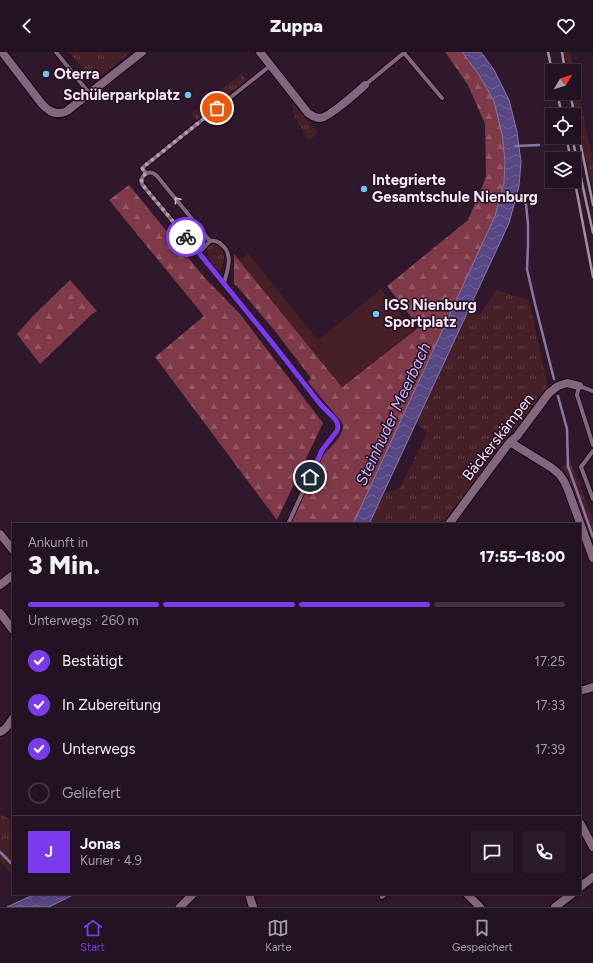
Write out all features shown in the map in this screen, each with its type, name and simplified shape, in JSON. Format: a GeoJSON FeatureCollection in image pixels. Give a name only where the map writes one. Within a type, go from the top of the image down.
{"type":"FeatureCollection","features":[{"type":"Feature","properties":{"kind":"street"},"geometry":{"type":"LineString","coordinates":[[2,52],[42,104],[51,112],[58,113],[65,112],[142,52]]}},
{"type":"Feature","properties":{"kind":"street"},"geometry":{"type":"LineString","coordinates":[[260,52],[308,113],[313,117],[324,117],[331,113],[365,85]]}},
{"type":"Feature","properties":{"kind":"street","name":"Bäckerskämpen"},"geometry":{"type":"LineString","coordinates":[[450,523],[510,442],[517,436],[549,393],[558,386],[567,383],[578,386]]}},
{"type":"Feature","properties":{"kind":"street"},"geometry":{"type":"LineString","coordinates":[[510,442],[559,474],[568,490],[580,523]]}},
{"type":"Feature","properties":{"kind":"street"},"geometry":{"type":"LineString","coordinates":[[581,525],[593,558]]}},
{"type":"Feature","properties":{"kind":"street"},"geometry":{"type":"LineString","coordinates":[[0,534],[12,549]]}},
{"type":"Feature","properties":{"kind":"street"},"geometry":{"type":"LineString","coordinates":[[0,585],[12,576]]}},
{"type":"Feature","properties":{"kind":"street"},"geometry":{"type":"LineString","coordinates":[[0,613],[12,629]]}},
{"type":"Feature","properties":{"kind":"street"},"geometry":{"type":"LineString","coordinates":[[581,692],[593,687]]}},
{"type":"Feature","properties":{"kind":"street"},"geometry":{"type":"LineString","coordinates":[[0,732],[3,731],[12,719]]}},
{"type":"Feature","properties":{"kind":"street"},"geometry":{"type":"LineString","coordinates":[[581,826],[593,847]]}},
{"type":"Feature","properties":{"kind":"street"},"geometry":{"type":"LineString","coordinates":[[581,886],[593,877]]}},
{"type":"Feature","properties":{"kind":"street"},"geometry":{"type":"LineString","coordinates":[[180,907],[192,895]]}},
{"type":"Feature","properties":{"kind":"street"},"geometry":{"type":"LineString","coordinates":[[249,895],[254,907]]}},
{"type":"Feature","properties":{"kind":"street"},"geometry":{"type":"LineString","coordinates":[[468,895],[480,907]]}},
{"type":"Feature","properties":{"kind":"street"},"geometry":{"type":"LineString","coordinates":[[555,907],[571,895]]}},
{"type":"Feature","properties":{"kind":"lane"},"geometry":{"type":"LineString","coordinates":[[56,52],[89,94]]}},
{"type":"Feature","properties":{"kind":"lane"},"geometry":{"type":"LineString","coordinates":[[365,85],[405,53],[442,98]]}},
{"type":"Feature","properties":{"kind":"lane"},"geometry":{"type":"LineString","coordinates":[[146,173],[142,168],[271,66]]}},
{"type":"Feature","properties":{"kind":"lane"},"geometry":{"type":"LineString","coordinates":[[210,241],[157,176],[152,172],[146,173],[141,180],[142,184],[224,283],[321,405],[337,422],[337,431],[322,450],[288,523]]}},
{"type":"Feature","properties":{"kind":"lane"},"geometry":{"type":"LineString","coordinates":[[199,253],[210,241],[217,241],[221,244],[228,253],[229,261],[224,283]]}},
{"type":"Feature","properties":{"kind":"lane"},"geometry":{"type":"LineString","coordinates":[[593,391],[578,386],[576,396],[593,445]]}},
{"type":"Feature","properties":{"kind":"lane"},"geometry":{"type":"LineString","coordinates":[[593,451],[581,467],[593,498]]}},
{"type":"Feature","properties":{"kind":"green space"},"geometry":{"type":"Polygon","coordinates":[[[69,52],[131,52],[93,82],[69,52]]]}},
{"type":"Feature","properties":{"kind":"green space"},"geometry":{"type":"Polygon","coordinates":[[[445,52],[462,52],[479,75],[494,101],[502,134],[505,162],[504,183],[495,216],[353,523],[290,523],[324,454],[339,438],[343,425],[308,382],[311,378],[275,331],[234,284],[234,254],[342,387],[419,327],[387,286],[468,220],[486,177],[485,124],[468,85],[445,52]]]}},
{"type":"Feature","properties":{"kind":"green space"},"geometry":{"type":"Polygon","coordinates":[[[564,52],[570,52],[573,64],[567,64],[564,52]]]}},
{"type":"Feature","properties":{"kind":"green space"},"geometry":{"type":"Polygon","coordinates":[[[241,74],[247,80],[197,120],[191,113],[241,74]]]}},
{"type":"Feature","properties":{"kind":"green space"},"geometry":{"type":"Polygon","coordinates":[[[573,100],[580,100],[593,159],[593,189],[581,139],[581,108],[575,108],[573,100]]]}},
{"type":"Feature","properties":{"kind":"green space"},"geometry":{"type":"Polygon","coordinates":[[[293,103],[318,133],[308,141],[293,113],[293,103]]]}},
{"type":"Feature","properties":{"kind":"green space"},"geometry":{"type":"Polygon","coordinates":[[[129,185],[204,277],[240,314],[323,423],[277,520],[155,357],[204,316],[109,200],[129,185]]]}},
{"type":"Feature","properties":{"kind":"green space"},"geometry":{"type":"Polygon","coordinates":[[[212,244],[220,247],[224,255],[223,265],[218,272],[207,251],[208,247],[212,244]]]}},
{"type":"Feature","properties":{"kind":"green space","name":"IGS Nienburg Sportplatz"},"geometry":{"type":"Polygon","coordinates":[[[248,253],[318,340],[381,289],[414,331],[342,387],[239,260],[248,253]]]}},
{"type":"Feature","properties":{"kind":"green space"},"geometry":{"type":"Polygon","coordinates":[[[70,280],[97,311],[92,314],[40,364],[17,334],[32,317],[70,280]]]}},
{"type":"Feature","properties":{"kind":"green space"},"geometry":{"type":"Polygon","coordinates":[[[496,290],[529,300],[548,386],[519,426],[509,435],[444,523],[370,523],[384,494],[400,488],[427,433],[417,423],[467,314],[480,314],[496,290]]]}},
{"type":"Feature","properties":{"kind":"green space"},"geometry":{"type":"Polygon","coordinates":[[[570,458],[593,519],[593,545],[571,485],[561,469],[570,458]]]}},
{"type":"Feature","properties":{"kind":"green space"},"geometry":{"type":"Polygon","coordinates":[[[0,814],[12,820],[12,874],[0,861],[0,814]]]}},
{"type":"Feature","properties":{"kind":"water"},"geometry":{"type":"Polygon","coordinates":[[[462,52],[481,52],[494,70],[509,100],[517,132],[521,162],[519,186],[509,223],[369,523],[353,523],[495,216],[504,183],[505,161],[502,134],[494,101],[479,75],[462,52]]]}},
{"type":"Feature","properties":{"kind":"water"},"geometry":{"type":"Polygon","coordinates":[[[33,895],[73,895],[49,907],[7,907],[33,895]]]}},
{"type":"Feature","properties":{"kind":"waterway"},"geometry":{"type":"LineString","coordinates":[[516,146],[539,145]]}},
{"type":"Feature","properties":{"kind":"waterway"},"geometry":{"type":"LineString","coordinates":[[526,204],[528,224],[527,269],[554,379]]}},
{"type":"Feature","properties":{"kind":"waterway"},"geometry":{"type":"LineString","coordinates":[[558,396],[567,429],[568,466],[593,537]]}},
{"type":"Feature","properties":{"kind":"waterway"},"geometry":{"type":"LineString","coordinates":[[0,852],[12,864]]}},
{"type":"Feature","properties":{"kind":"railway"},"geometry":{"type":"LineString","coordinates":[[548,52],[551,64]]}},
{"type":"Feature","properties":{"kind":"railway"},"geometry":{"type":"LineString","coordinates":[[562,52],[564,64]]}},
{"type":"Feature","properties":{"kind":"railway"},"geometry":{"type":"LineString","coordinates":[[559,100],[560,108]]}},
{"type":"Feature","properties":{"kind":"railway"},"geometry":{"type":"LineString","coordinates":[[571,100],[593,205]]}},
{"type":"Feature","properties":{"kind":"railway"},"geometry":{"type":"LineString","coordinates":[[568,144],[569,152]]}},
{"type":"Feature","properties":{"kind":"railway"},"geometry":{"type":"LineString","coordinates":[[574,144],[593,233]]}},
{"type":"Feature","properties":{"kind":"railway"},"geometry":{"type":"LineString","coordinates":[[576,188],[593,277]]}},
{"type":"Feature","properties":{"kind":"way so far"},"geometry":{"type":"LineString","coordinates":[[186,237],[142,184],[141,180],[146,173],[142,168],[217,108]]}},
{"type":"Feature","properties":{"kind":"place","name":"Oterra"},"geometry":{"type":"Point","coordinates":[46,74]}},
{"type":"Feature","properties":{"kind":"place","name":"Schülerparkplatz"},"geometry":{"type":"Point","coordinates":[188,95]}},
{"type":"Feature","properties":{"kind":"place","name":"Integrierte Gesamtschule Nienburg"},"geometry":{"type":"Point","coordinates":[364,189]}},
{"type":"Feature","properties":{"kind":"place","name":"IGS Nienburg Sportplatz"},"geometry":{"type":"Point","coordinates":[376,314]}},
{"type":"Feature","properties":{"kind":"route"},"geometry":{"type":"LineString","coordinates":[[186,237],[321,405],[337,422],[337,431],[322,450],[310,477]]}},
{"type":"Feature","properties":{"kind":"water label","name":"Steinhuder Meerbach"},"geometry":{"type":"Point","coordinates":[393,414]}}]}
